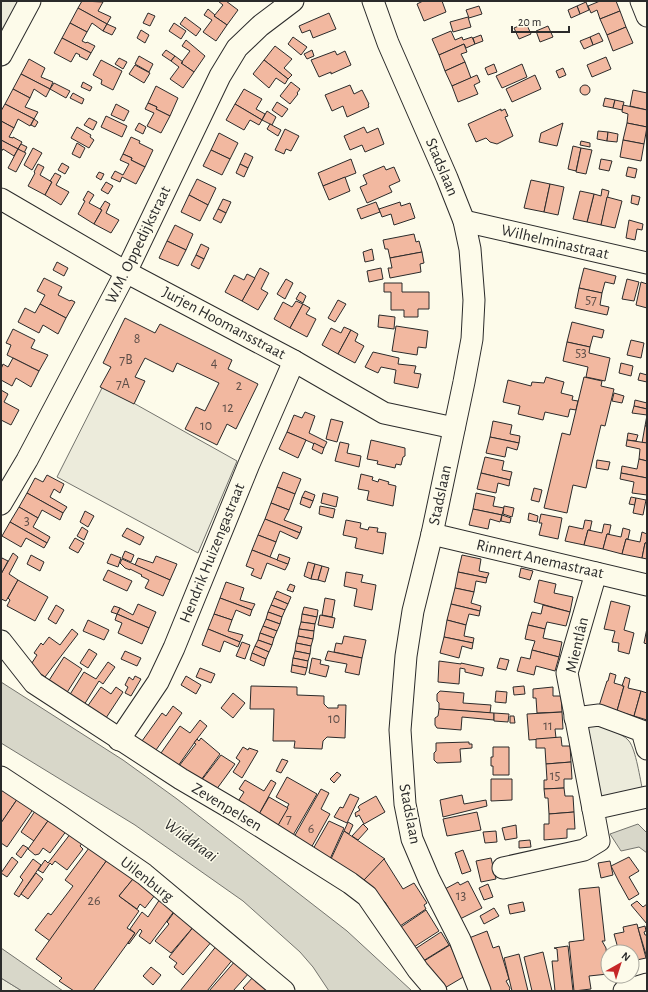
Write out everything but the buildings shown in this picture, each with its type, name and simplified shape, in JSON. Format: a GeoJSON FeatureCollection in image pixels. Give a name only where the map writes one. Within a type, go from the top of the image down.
{"type":"FeatureCollection","features":[{"type":"Feature","properties":{"kind":"street"},"geometry":{"type":"LineString","coordinates":[[1,55],[30,1]]}},
{"type":"Feature","properties":{"kind":"street","name":"W.M. Oppedijkstraat"},"geometry":{"type":"LineString","coordinates":[[1,504],[27,460],[126,272],[220,76],[237,48],[260,26],[293,1]]}},
{"type":"Feature","properties":{"kind":"street","name":"Stadslaan"},"geometry":{"type":"LineString","coordinates":[[373,1],[388,43],[447,178],[464,221],[470,249],[474,300],[472,339],[432,534],[414,611],[406,656],[400,730],[405,804],[412,839],[429,879],[460,940],[480,991]]}},
{"type":"Feature","properties":{"kind":"street"},"geometry":{"type":"LineString","coordinates":[[641,1],[647,16]]}},
{"type":"Feature","properties":{"kind":"street","name":"Jurjen Hoomansstraat"},"geometry":{"type":"LineString","coordinates":[[1,198],[126,272],[294,361],[384,413],[454,428]]}},
{"type":"Feature","properties":{"kind":"street","name":"Wilhelminastraat"},"geometry":{"type":"LineString","coordinates":[[464,221],[647,263]]}},
{"type":"Feature","properties":{"kind":"street","name":"Hendrik Huizengastraat"},"geometry":{"type":"LineString","coordinates":[[120,740],[158,682],[174,648],[243,478],[294,361]]}},
{"type":"Feature","properties":{"kind":"street","name":"Rinnert Anemastraat"},"geometry":{"type":"LineString","coordinates":[[432,534],[647,585]]}},
{"type":"Feature","properties":{"kind":"street","name":"Mientlân"},"geometry":{"type":"LineString","coordinates":[[503,868],[584,850],[599,841],[567,673],[596,573]]}},
{"type":"Feature","properties":{"kind":"street","name":"Zevenpelsen"},"geometry":{"type":"LineString","coordinates":[[1,641],[34,683],[120,740],[350,883],[367,896],[418,970],[436,991]]}},
{"type":"Feature","properties":{"kind":"street"},"geometry":{"type":"LineString","coordinates":[[576,718],[599,715],[642,731],[647,749]]}},
{"type":"Feature","properties":{"kind":"street","name":"Uilenburg"},"geometry":{"type":"LineString","coordinates":[[1,777],[144,874],[284,991]]}},
{"type":"Feature","properties":{"kind":"street"},"geometry":{"type":"LineString","coordinates":[[593,809],[647,797]]}},
{"type":"Feature","properties":{"kind":"street"},"geometry":{"type":"LineString","coordinates":[[624,991],[647,984]]}},
{"type":"Feature","properties":{"kind":"shaded area"},"geometry":{"type":"Polygon","coordinates":[[[1,1],[18,1],[1,35],[1,1]]]}},
{"type":"Feature","properties":{"kind":"shaded area"},"geometry":{"type":"Polygon","coordinates":[[[103,386],[237,461],[198,553],[57,477],[103,386]]]}},
{"type":"Feature","properties":{"kind":"shaded area"},"geometry":{"type":"Polygon","coordinates":[[[586,725],[607,728],[622,735],[629,741],[636,758],[643,792],[595,799],[586,725]]]}},
{"type":"Feature","properties":{"kind":"shaded area"},"geometry":{"type":"Polygon","coordinates":[[[1,978],[22,991],[1,991],[1,978]]]}},
{"type":"Feature","properties":{"kind":"water","name":"Wiiddraai"},"geometry":{"type":"Polygon","coordinates":[[[1,682],[123,760],[177,799],[347,931],[412,991],[329,991],[313,967],[300,952],[243,901],[135,825],[1,743],[1,682]]]}},
{"type":"Feature","properties":{"kind":"water"},"geometry":{"type":"Polygon","coordinates":[[[638,824],[647,833],[647,853],[639,847],[621,851],[610,834],[638,824]]]}},
{"type":"Feature","properties":{"kind":"water"},"geometry":{"type":"Polygon","coordinates":[[[1,948],[63,991],[22,991],[1,978],[1,948]]]}}]}
